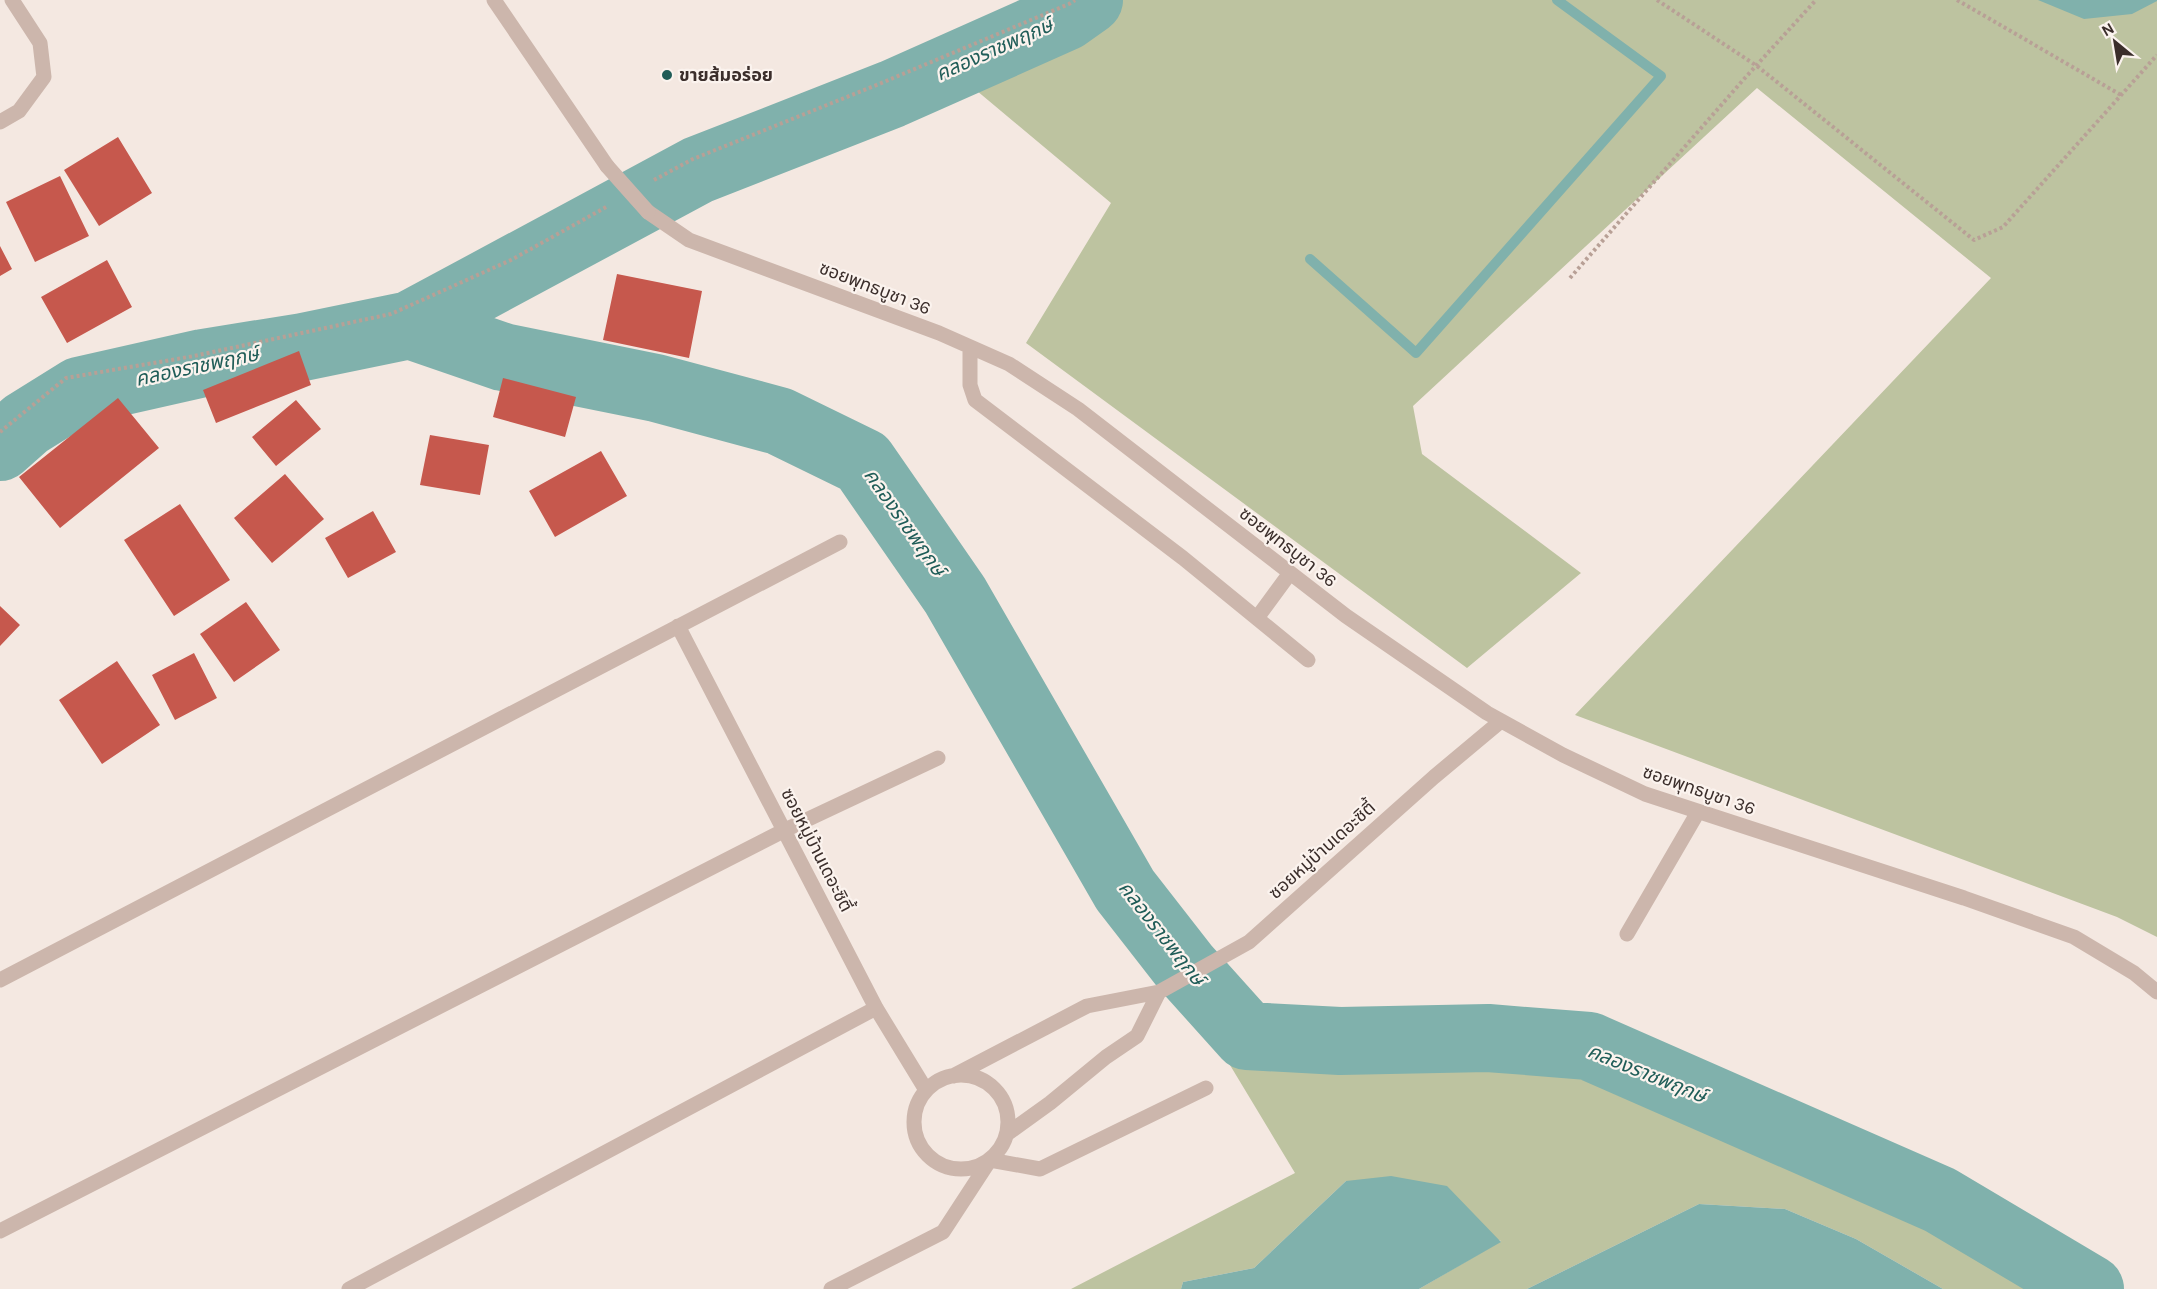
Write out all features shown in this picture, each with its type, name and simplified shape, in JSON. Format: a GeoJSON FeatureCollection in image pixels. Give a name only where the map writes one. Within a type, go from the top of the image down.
{"type":"FeatureCollection","features":[{"type":"Feature","properties":{"kind":"street"},"geometry":{"type":"LineString","coordinates":[[0,122],[19,111],[44,76],[40,43],[12,0]]}},
{"type":"Feature","properties":{"kind":"street","name":"ซอยพุทธบูชา 36"},"geometry":{"type":"LineString","coordinates":[[494,0],[607,166],[648,212],[688,240],[928,329],[1009,364],[1078,409],[1356,622],[1487,713],[1563,755],[1645,794],[1964,898],[2074,937],[2134,973],[2157,992]]}},
{"type":"Feature","properties":{"kind":"street"},"geometry":{"type":"LineString","coordinates":[[970,346],[970,384],[975,400],[1184,558],[1308,660]]}},
{"type":"Feature","properties":{"kind":"street"},"geometry":{"type":"LineString","coordinates":[[0,980],[840,542]]}},
{"type":"Feature","properties":{"kind":"street"},"geometry":{"type":"LineString","coordinates":[[1257,618],[1290,573]]}},
{"type":"Feature","properties":{"kind":"street","name":"ซอยหมู่บ้านเดอะซิตี้"},"geometry":{"type":"LineString","coordinates":[[678,626],[876,1008],[926,1090],[938,1081],[953,1076],[1087,1006],[1159,992],[1249,942],[1434,777],[1501,721]]}},
{"type":"Feature","properties":{"kind":"street"},"geometry":{"type":"LineString","coordinates":[[0,1231],[785,830],[938,758]]}},
{"type":"Feature","properties":{"kind":"street"},"geometry":{"type":"LineString","coordinates":[[1627,933],[1698,812]]}},
{"type":"Feature","properties":{"kind":"street"},"geometry":{"type":"LineString","coordinates":[[1007,1134],[1050,1103],[1106,1057],[1137,1036],[1159,992]]}},
{"type":"Feature","properties":{"kind":"street"},"geometry":{"type":"LineString","coordinates":[[349,1289],[876,1008]]}},
{"type":"Feature","properties":{"kind":"street"},"geometry":{"type":"LineString","coordinates":[[831,1289],[943,1232],[990,1160],[1001,1149],[1007,1134],[1008,1118],[1004,1103],[995,1090],[983,1080],[968,1075],[953,1076]]}},
{"type":"Feature","properties":{"kind":"street"},"geometry":{"type":"LineString","coordinates":[[926,1090],[917,1103],[913,1118],[914,1134],[920,1148],[931,1160],[945,1167],[960,1170],[976,1168],[990,1160],[1040,1169],[1206,1088]]}},
{"type":"Feature","properties":{"kind":"path"},"geometry":{"type":"LineString","coordinates":[[652,181],[693,159],[890,80],[1075,0]]}},
{"type":"Feature","properties":{"kind":"path"},"geometry":{"type":"LineString","coordinates":[[1657,0],[1756,66],[1974,240],[2002,227],[2157,55]]}},
{"type":"Feature","properties":{"kind":"path"},"geometry":{"type":"LineString","coordinates":[[1570,278],[1816,0]]}},
{"type":"Feature","properties":{"kind":"path"},"geometry":{"type":"LineString","coordinates":[[1957,0],[2121,95]]}},
{"type":"Feature","properties":{"kind":"path"},"geometry":{"type":"LineString","coordinates":[[0,432],[66,378],[194,356],[391,314],[510,260],[612,204]]}},
{"type":"Feature","properties":{"kind":"green space"},"geometry":{"type":"Polygon","coordinates":[[[1094,0],[2157,0],[2157,937],[2117,917],[1575,715],[1991,278],[1757,88],[1413,406],[1422,454],[1581,573],[1467,668],[1026,343],[1111,203],[964,80],[1094,0]]]}},
{"type":"Feature","properties":{"kind":"green space"},"geometry":{"type":"Polygon","coordinates":[[[1258,1008],[1461,1054],[1563,1067],[1632,1090],[1763,1141],[2056,1289],[1943,1289],[1856,1239],[1785,1209],[1699,1204],[1527,1289],[1419,1289],[1501,1241],[1346,1181],[1254,1268],[1183,1282],[1181,1289],[1071,1289],[1295,1173],[1198,1012],[1258,1008]]]}},
{"type":"Feature","properties":{"kind":"water"},"geometry":{"type":"Polygon","coordinates":[[[2038,0],[2157,1],[2132,14],[2084,19],[2038,0]]]}},
{"type":"Feature","properties":{"kind":"water"},"geometry":{"type":"Polygon","coordinates":[[[1391,1176],[1447,1186],[1501,1242],[1419,1289],[1181,1289],[1183,1282],[1254,1268],[1346,1181],[1391,1176]]]}},
{"type":"Feature","properties":{"kind":"water"},"geometry":{"type":"Polygon","coordinates":[[[1699,1204],[1785,1209],[1856,1239],[1943,1289],[1527,1289],[1699,1204]]]}},
{"type":"Feature","properties":{"kind":"building"},"geometry":{"type":"Polygon","coordinates":[[[118,137],[152,193],[99,226],[64,170],[118,137]]]}},
{"type":"Feature","properties":{"kind":"building"},"geometry":{"type":"Polygon","coordinates":[[[60,176],[89,236],[35,262],[6,202],[60,176]]]}},
{"type":"Feature","properties":{"kind":"building"},"geometry":{"type":"Polygon","coordinates":[[[0,246],[12,269],[0,276],[0,246]]]}},
{"type":"Feature","properties":{"kind":"building"},"geometry":{"type":"Polygon","coordinates":[[[107,260],[132,307],[67,343],[41,297],[107,260]]]}},
{"type":"Feature","properties":{"kind":"building"},"geometry":{"type":"Polygon","coordinates":[[[617,274],[702,291],[689,358],[603,340],[617,274]]]}},
{"type":"Feature","properties":{"kind":"building"},"geometry":{"type":"Polygon","coordinates":[[[299,351],[311,385],[216,423],[203,390],[299,351]]]}},
{"type":"Feature","properties":{"kind":"building"},"geometry":{"type":"Polygon","coordinates":[[[503,378],[576,397],[565,437],[493,417],[503,378]]]}},
{"type":"Feature","properties":{"kind":"building"},"geometry":{"type":"Polygon","coordinates":[[[118,398],[159,448],[60,528],[19,477],[118,398]]]}},
{"type":"Feature","properties":{"kind":"building"},"geometry":{"type":"Polygon","coordinates":[[[296,400],[321,429],[276,466],[252,437],[296,400]]]}},
{"type":"Feature","properties":{"kind":"building"},"geometry":{"type":"Polygon","coordinates":[[[430,435],[489,445],[480,495],[420,485],[430,435]]]}},
{"type":"Feature","properties":{"kind":"building"},"geometry":{"type":"Polygon","coordinates":[[[601,451],[627,496],[555,537],[529,491],[601,451]]]}},
{"type":"Feature","properties":{"kind":"building"},"geometry":{"type":"Polygon","coordinates":[[[285,474],[324,519],[272,563],[234,518],[285,474]]]}},
{"type":"Feature","properties":{"kind":"building"},"geometry":{"type":"Polygon","coordinates":[[[180,504],[230,580],[174,616],[124,540],[180,504]]]}},
{"type":"Feature","properties":{"kind":"building"},"geometry":{"type":"Polygon","coordinates":[[[373,511],[396,552],[348,578],[325,538],[373,511]]]}},
{"type":"Feature","properties":{"kind":"building"},"geometry":{"type":"Polygon","coordinates":[[[246,602],[280,650],[234,682],[200,634],[246,602]]]}},
{"type":"Feature","properties":{"kind":"building"},"geometry":{"type":"Polygon","coordinates":[[[0,606],[20,625],[0,646],[0,606]]]}},
{"type":"Feature","properties":{"kind":"building"},"geometry":{"type":"Polygon","coordinates":[[[194,653],[217,698],[175,720],[152,675],[194,653]]]}},
{"type":"Feature","properties":{"kind":"building"},"geometry":{"type":"Polygon","coordinates":[[[117,661],[160,725],[102,764],[59,700],[117,661]]]}},
{"type":"Feature","properties":{"kind":"waterway","name":"คลองราชพฤกษ์"},"geometry":{"type":"LineString","coordinates":[[0,447],[26,424],[79,391],[203,363],[303,347],[410,325],[698,170],[892,94],[1065,17],[1089,0]]}},
{"type":"Feature","properties":{"kind":"waterway"},"geometry":{"type":"LineString","coordinates":[[1310,259],[1416,353],[1661,76],[1557,0]]}},
{"type":"Feature","properties":{"kind":"waterway","name":"คลองราชพฤกษ์"},"geometry":{"type":"LineString","coordinates":[[410,325],[503,357],[656,388],[779,421],[863,462],[955,595],[1125,890],[1185,967],[1247,1036],[1340,1041],[1488,1038],[1589,1046],[1940,1200],[2090,1289]]}},
{"type":"Feature","properties":{"kind":"place","name":"ขายส้มอร่อย"},"geometry":{"type":"Point","coordinates":[667,75]}}]}
